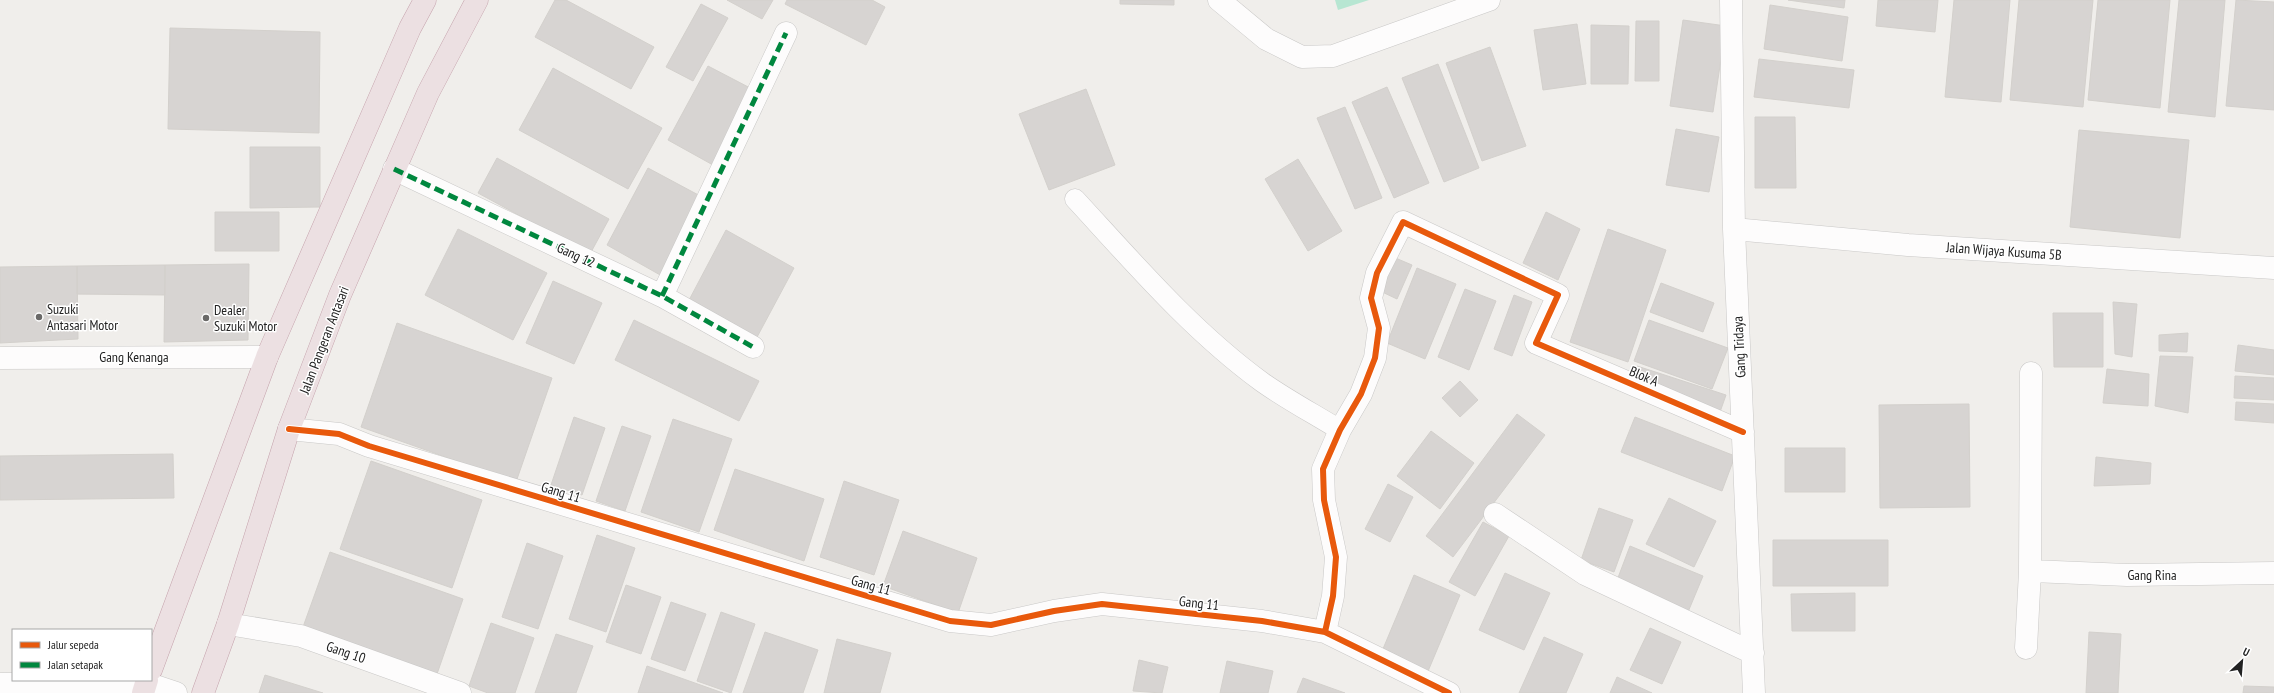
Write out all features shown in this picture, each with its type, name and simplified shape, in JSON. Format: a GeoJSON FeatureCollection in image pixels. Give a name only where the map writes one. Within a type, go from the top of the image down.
{"type":"FeatureCollection","features":[{"type":"Feature","properties":{"kind":"highway"},"geometry":{"type":"LineString","coordinates":[[152,668],[267,357],[410,28],[425,0]]}},
{"type":"Feature","properties":{"kind":"highway","name":"Jalan Pangeran Antasari"},"geometry":{"type":"LineString","coordinates":[[203,693],[228,624],[289,429],[340,295],[428,93],[477,0]]}},
{"type":"Feature","properties":{"kind":"street"},"geometry":{"type":"LineString","coordinates":[[1218,0],[1266,39],[1302,57],[1333,56],[1489,0]]}},
{"type":"Feature","properties":{"kind":"street","name":"Gang Tridaya"},"geometry":{"type":"LineString","coordinates":[[1731,0],[1734,229],[1754,693]]}},
{"type":"Feature","properties":{"kind":"street"},"geometry":{"type":"LineString","coordinates":[[662,296],[786,33]]}},
{"type":"Feature","properties":{"kind":"street","name":"Gang 12"},"geometry":{"type":"LineString","coordinates":[[394,169],[662,296],[754,347]]}},
{"type":"Feature","properties":{"kind":"street","name":"Blok A"},"geometry":{"type":"LineString","coordinates":[[1340,430],[1361,394],[1375,358],[1379,328],[1371,298],[1377,273],[1403,222],[1558,295],[1536,343],[1743,432]]}},
{"type":"Feature","properties":{"kind":"street","name":"Jalan Wijaya Kusuma 5B"},"geometry":{"type":"LineString","coordinates":[[1734,229],[1908,245],[2274,268]]}},
{"type":"Feature","properties":{"kind":"street","name":"Gang Kenanga"},"geometry":{"type":"LineString","coordinates":[[0,358],[267,357]]}},
{"type":"Feature","properties":{"kind":"street"},"geometry":{"type":"LineString","coordinates":[[2026,648],[2030,571],[2031,373]]}},
{"type":"Feature","properties":{"kind":"street","name":"Gang 11"},"geometry":{"type":"LineString","coordinates":[[289,429],[339,434],[369,446],[950,621],[991,625],[1054,611],[1102,604],[1262,621],[1325,632],[1449,693]]}},
{"type":"Feature","properties":{"kind":"street"},"geometry":{"type":"LineString","coordinates":[[1325,632],[1334,596],[1336,558],[1324,500],[1323,469],[1340,430]]}},
{"type":"Feature","properties":{"kind":"street"},"geometry":{"type":"LineString","coordinates":[[1496,514],[1585,574],[1753,653]]}},
{"type":"Feature","properties":{"kind":"street","name":"Gang Rina"},"geometry":{"type":"LineString","coordinates":[[2030,571],[2128,575],[2274,573]]}},
{"type":"Feature","properties":{"kind":"street","name":"Gang 10"},"geometry":{"type":"LineString","coordinates":[[228,624],[301,636],[460,693]]}},
{"type":"Feature","properties":{"kind":"street"},"geometry":{"type":"LineString","coordinates":[[0,684],[147,682],[176,693]]}},
{"type":"Feature","properties":{"kind":"lane"},"geometry":{"type":"LineString","coordinates":[[1075,199],[1150,281],[1206,336],[1262,382],[1340,430]]}},
{"type":"Feature","properties":{"kind":"green space"},"geometry":{"type":"Polygon","coordinates":[[[1335,0],[1369,0],[1338,10],[1335,0]]]}},
{"type":"Feature","properties":{"kind":"building"},"geometry":{"type":"Polygon","coordinates":[[[555,0],[566,0],[654,47],[631,89],[535,37],[555,0]]]}},
{"type":"Feature","properties":{"kind":"building"},"geometry":{"type":"Polygon","coordinates":[[[727,0],[773,0],[762,19],[727,0]]]}},
{"type":"Feature","properties":{"kind":"building"},"geometry":{"type":"Polygon","coordinates":[[[787,0],[872,0],[885,7],[866,45],[785,4],[787,0]]]}},
{"type":"Feature","properties":{"kind":"building"},"geometry":{"type":"Polygon","coordinates":[[[1120,0],[1174,0],[1174,5],[1120,4],[1120,0]]]}},
{"type":"Feature","properties":{"kind":"building"},"geometry":{"type":"Polygon","coordinates":[[[1788,0],[1845,0],[1844,8],[1788,0]]]}},
{"type":"Feature","properties":{"kind":"building"},"geometry":{"type":"Polygon","coordinates":[[[1878,0],[1938,0],[1935,32],[1876,26],[1878,0]]]}},
{"type":"Feature","properties":{"kind":"building"},"geometry":{"type":"Polygon","coordinates":[[[1954,0],[2010,0],[2001,102],[1945,97],[1954,0]]]}},
{"type":"Feature","properties":{"kind":"building"},"geometry":{"type":"Polygon","coordinates":[[[2019,0],[2093,0],[2083,107],[2010,100],[2019,0]]]}},
{"type":"Feature","properties":{"kind":"building"},"geometry":{"type":"Polygon","coordinates":[[[2098,0],[2170,0],[2160,108],[2088,100],[2098,0]]]}},
{"type":"Feature","properties":{"kind":"building"},"geometry":{"type":"Polygon","coordinates":[[[2179,0],[2225,0],[2215,117],[2168,112],[2179,0]]]}},
{"type":"Feature","properties":{"kind":"building"},"geometry":{"type":"Polygon","coordinates":[[[2236,0],[2274,2],[2274,110],[2226,106],[2236,0]]]}},
{"type":"Feature","properties":{"kind":"building"},"geometry":{"type":"Polygon","coordinates":[[[701,4],[728,18],[693,81],[666,67],[701,4]]]}},
{"type":"Feature","properties":{"kind":"building"},"geometry":{"type":"Polygon","coordinates":[[[1770,5],[1848,17],[1842,61],[1764,49],[1770,5]]]}},
{"type":"Feature","properties":{"kind":"building"},"geometry":{"type":"Polygon","coordinates":[[[1683,20],[1726,26],[1713,112],[1670,106],[1683,20]]]}},
{"type":"Feature","properties":{"kind":"building"},"geometry":{"type":"Polygon","coordinates":[[[1636,21],[1659,21],[1659,81],[1635,81],[1636,21]]]}},
{"type":"Feature","properties":{"kind":"building"},"geometry":{"type":"Polygon","coordinates":[[[1577,24],[1586,84],[1543,90],[1534,30],[1577,24]]]}},
{"type":"Feature","properties":{"kind":"building"},"geometry":{"type":"Polygon","coordinates":[[[1591,25],[1629,26],[1628,84],[1591,84],[1591,25]]]}},
{"type":"Feature","properties":{"kind":"building"},"geometry":{"type":"Polygon","coordinates":[[[170,28],[320,32],[319,133],[168,129],[170,28]]]}},
{"type":"Feature","properties":{"kind":"building"},"geometry":{"type":"Polygon","coordinates":[[[1490,47],[1526,146],[1482,161],[1446,63],[1490,47]]]}},
{"type":"Feature","properties":{"kind":"building"},"geometry":{"type":"Polygon","coordinates":[[[1759,59],[1854,70],[1849,108],[1754,97],[1759,59]]]}},
{"type":"Feature","properties":{"kind":"building"},"geometry":{"type":"Polygon","coordinates":[[[1438,64],[1479,168],[1444,182],[1402,78],[1438,64]]]}},
{"type":"Feature","properties":{"kind":"building"},"geometry":{"type":"Polygon","coordinates":[[[708,66],[754,90],[713,165],[668,140],[708,66]]]}},
{"type":"Feature","properties":{"kind":"building"},"geometry":{"type":"Polygon","coordinates":[[[553,68],[662,128],[628,189],[519,130],[553,68]]]}},
{"type":"Feature","properties":{"kind":"building"},"geometry":{"type":"Polygon","coordinates":[[[1387,87],[1429,183],[1394,198],[1352,102],[1387,87]]]}},
{"type":"Feature","properties":{"kind":"building"},"geometry":{"type":"Polygon","coordinates":[[[1086,89],[1115,165],[1049,190],[1019,114],[1086,89]]]}},
{"type":"Feature","properties":{"kind":"building"},"geometry":{"type":"Polygon","coordinates":[[[1345,107],[1382,198],[1355,209],[1317,118],[1345,107]]]}},
{"type":"Feature","properties":{"kind":"building"},"geometry":{"type":"Polygon","coordinates":[[[1755,117],[1795,117],[1796,188],[1755,188],[1755,117]]]}},
{"type":"Feature","properties":{"kind":"building"},"geometry":{"type":"Polygon","coordinates":[[[1676,129],[1719,137],[1709,192],[1666,185],[1676,129]]]}},
{"type":"Feature","properties":{"kind":"building"},"geometry":{"type":"Polygon","coordinates":[[[2079,130],[2189,140],[2180,238],[2070,227],[2079,130]]]}},
{"type":"Feature","properties":{"kind":"building"},"geometry":{"type":"Polygon","coordinates":[[[250,147],[320,147],[320,207],[250,208],[250,147]]]}},
{"type":"Feature","properties":{"kind":"building"},"geometry":{"type":"Polygon","coordinates":[[[497,158],[609,219],[590,254],[478,193],[497,158]]]}},
{"type":"Feature","properties":{"kind":"building"},"geometry":{"type":"Polygon","coordinates":[[[1298,159],[1342,231],[1308,251],[1265,179],[1298,159]]]}},
{"type":"Feature","properties":{"kind":"building"},"geometry":{"type":"Polygon","coordinates":[[[648,168],[704,198],[662,276],[607,245],[648,168]]]}},
{"type":"Feature","properties":{"kind":"building"},"geometry":{"type":"Polygon","coordinates":[[[215,212],[279,212],[279,251],[215,251],[215,212]]]}},
{"type":"Feature","properties":{"kind":"building"},"geometry":{"type":"Polygon","coordinates":[[[1546,212],[1580,229],[1558,280],[1523,263],[1546,212]]]}},
{"type":"Feature","properties":{"kind":"building"},"geometry":{"type":"Polygon","coordinates":[[[458,229],[547,273],[513,340],[425,295],[458,229]]]}},
{"type":"Feature","properties":{"kind":"building"},"geometry":{"type":"Polygon","coordinates":[[[1608,229],[1666,250],[1628,362],[1570,342],[1608,229]]]}},
{"type":"Feature","properties":{"kind":"building"},"geometry":{"type":"Polygon","coordinates":[[[726,230],[794,268],[756,339],[688,302],[726,230]]]}},
{"type":"Feature","properties":{"kind":"building"},"geometry":{"type":"Polygon","coordinates":[[[1393,257],[1412,265],[1397,299],[1378,290],[1393,257]]]}},
{"type":"Feature","properties":{"kind":"building","name":"Dealer Suzuki Motor"},"geometry":{"type":"Polygon","coordinates":[[[249,264],[248,340],[164,342],[165,265],[249,264]]]}},
{"type":"Feature","properties":{"kind":"building"},"geometry":{"type":"Polygon","coordinates":[[[165,265],[165,295],[77,294],[77,266],[165,265]]]}},
{"type":"Feature","properties":{"kind":"building","name":"Suzuki Antasari Motor"},"geometry":{"type":"Polygon","coordinates":[[[77,266],[78,339],[0,343],[0,267],[77,266]]]}},
{"type":"Feature","properties":{"kind":"building"},"geometry":{"type":"Polygon","coordinates":[[[1417,268],[1456,284],[1425,359],[1387,343],[1417,268]]]}},
{"type":"Feature","properties":{"kind":"building"},"geometry":{"type":"Polygon","coordinates":[[[553,281],[602,303],[574,364],[526,343],[553,281]]]}},
{"type":"Feature","properties":{"kind":"building"},"geometry":{"type":"Polygon","coordinates":[[[1661,283],[1714,303],[1703,332],[1650,312],[1661,283]]]}},
{"type":"Feature","properties":{"kind":"building"},"geometry":{"type":"Polygon","coordinates":[[[1465,289],[1496,301],[1469,370],[1438,357],[1465,289]]]}},
{"type":"Feature","properties":{"kind":"building"},"geometry":{"type":"Polygon","coordinates":[[[1514,295],[1532,302],[1512,356],[1494,349],[1514,295]]]}},
{"type":"Feature","properties":{"kind":"building"},"geometry":{"type":"Polygon","coordinates":[[[2113,302],[2137,304],[2132,357],[2115,354],[2113,302]]]}},
{"type":"Feature","properties":{"kind":"building"},"geometry":{"type":"Polygon","coordinates":[[[2053,313],[2103,313],[2103,367],[2054,367],[2053,313]]]}},
{"type":"Feature","properties":{"kind":"building"},"geometry":{"type":"Polygon","coordinates":[[[634,320],[759,381],[739,421],[615,360],[634,320]]]}},
{"type":"Feature","properties":{"kind":"building"},"geometry":{"type":"Polygon","coordinates":[[[1649,320],[1728,348],[1712,389],[1634,361],[1649,320]]]}},
{"type":"Feature","properties":{"kind":"building"},"geometry":{"type":"Polygon","coordinates":[[[397,323],[552,378],[516,482],[361,427],[397,323]]]}},
{"type":"Feature","properties":{"kind":"building"},"geometry":{"type":"Polygon","coordinates":[[[2188,333],[2187,352],[2159,351],[2159,335],[2188,333]]]}},
{"type":"Feature","properties":{"kind":"building"},"geometry":{"type":"Polygon","coordinates":[[[2238,345],[2274,350],[2274,375],[2235,371],[2238,345]]]}},
{"type":"Feature","properties":{"kind":"building"},"geometry":{"type":"Polygon","coordinates":[[[2160,356],[2193,357],[2188,413],[2155,406],[2160,356]]]}},
{"type":"Feature","properties":{"kind":"building"},"geometry":{"type":"Polygon","coordinates":[[[1637,366],[1726,395],[1720,412],[1632,381],[1637,366]]]}},
{"type":"Feature","properties":{"kind":"building"},"geometry":{"type":"Polygon","coordinates":[[[2107,369],[2149,374],[2148,406],[2103,403],[2107,369]]]}},
{"type":"Feature","properties":{"kind":"building"},"geometry":{"type":"Polygon","coordinates":[[[2235,376],[2274,378],[2274,400],[2234,398],[2235,376]]]}},
{"type":"Feature","properties":{"kind":"building"},"geometry":{"type":"Polygon","coordinates":[[[1460,381],[1478,400],[1460,417],[1442,398],[1460,381]]]}},
{"type":"Feature","properties":{"kind":"building"},"geometry":{"type":"Polygon","coordinates":[[[2236,402],[2274,404],[2274,423],[2235,420],[2236,402]]]}},
{"type":"Feature","properties":{"kind":"building"},"geometry":{"type":"Polygon","coordinates":[[[1969,404],[1970,507],[1880,508],[1879,405],[1969,404]]]}},
{"type":"Feature","properties":{"kind":"building"},"geometry":{"type":"Polygon","coordinates":[[[1517,414],[1545,435],[1453,557],[1426,536],[1517,414]]]}},
{"type":"Feature","properties":{"kind":"building"},"geometry":{"type":"Polygon","coordinates":[[[574,417],[605,428],[582,495],[551,485],[574,417]]]}},
{"type":"Feature","properties":{"kind":"building"},"geometry":{"type":"Polygon","coordinates":[[[1635,417],[1735,456],[1722,491],[1621,452],[1635,417]]]}},
{"type":"Feature","properties":{"kind":"building"},"geometry":{"type":"Polygon","coordinates":[[[673,419],[732,439],[699,532],[641,512],[673,419]]]}},
{"type":"Feature","properties":{"kind":"building"},"geometry":{"type":"Polygon","coordinates":[[[622,426],[651,436],[625,511],[596,501],[622,426]]]}},
{"type":"Feature","properties":{"kind":"building"},"geometry":{"type":"Polygon","coordinates":[[[1431,431],[1474,463],[1440,509],[1397,476],[1431,431]]]}},
{"type":"Feature","properties":{"kind":"building"},"geometry":{"type":"Polygon","coordinates":[[[1785,448],[1845,448],[1845,492],[1785,492],[1785,448]]]}},
{"type":"Feature","properties":{"kind":"building"},"geometry":{"type":"Polygon","coordinates":[[[173,454],[174,498],[0,500],[0,456],[173,454]]]}},
{"type":"Feature","properties":{"kind":"building"},"geometry":{"type":"Polygon","coordinates":[[[2096,457],[2151,463],[2150,484],[2094,486],[2096,457]]]}},
{"type":"Feature","properties":{"kind":"building"},"geometry":{"type":"Polygon","coordinates":[[[371,461],[482,500],[452,588],[340,549],[371,461]]]}},
{"type":"Feature","properties":{"kind":"building"},"geometry":{"type":"Polygon","coordinates":[[[735,469],[824,499],[804,561],[714,530],[735,469]]]}},
{"type":"Feature","properties":{"kind":"building"},"geometry":{"type":"Polygon","coordinates":[[[844,481],[899,500],[874,575],[820,557],[844,481]]]}},
{"type":"Feature","properties":{"kind":"building"},"geometry":{"type":"Polygon","coordinates":[[[1388,484],[1413,497],[1390,542],[1365,529],[1388,484]]]}},
{"type":"Feature","properties":{"kind":"building"},"geometry":{"type":"Polygon","coordinates":[[[1669,498],[1716,521],[1694,567],[1646,544],[1669,498]]]}},
{"type":"Feature","properties":{"kind":"building"},"geometry":{"type":"Polygon","coordinates":[[[1599,508],[1633,520],[1614,572],[1581,560],[1599,508]]]}},
{"type":"Feature","properties":{"kind":"building"},"geometry":{"type":"Polygon","coordinates":[[[1483,522],[1509,536],[1475,596],[1449,582],[1483,522]]]}},
{"type":"Feature","properties":{"kind":"building"},"geometry":{"type":"Polygon","coordinates":[[[903,531],[977,558],[958,613],[883,586],[903,531]]]}},
{"type":"Feature","properties":{"kind":"building"},"geometry":{"type":"Polygon","coordinates":[[[597,535],[635,548],[606,632],[569,619],[597,535]]]}},
{"type":"Feature","properties":{"kind":"building"},"geometry":{"type":"Polygon","coordinates":[[[1773,540],[1888,540],[1888,586],[1773,586],[1773,540]]]}},
{"type":"Feature","properties":{"kind":"building"},"geometry":{"type":"Polygon","coordinates":[[[527,543],[563,556],[538,629],[502,617],[527,543]]]}},
{"type":"Feature","properties":{"kind":"building"},"geometry":{"type":"Polygon","coordinates":[[[1630,546],[1703,576],[1688,612],[1616,583],[1630,546]]]}},
{"type":"Feature","properties":{"kind":"building"},"geometry":{"type":"Polygon","coordinates":[[[330,552],[463,599],[437,674],[303,627],[330,552]]]}},
{"type":"Feature","properties":{"kind":"building"},"geometry":{"type":"Polygon","coordinates":[[[1505,573],[1550,593],[1524,650],[1479,630],[1505,573]]]}},
{"type":"Feature","properties":{"kind":"building"},"geometry":{"type":"Polygon","coordinates":[[[1414,575],[1460,595],[1426,676],[1380,656],[1414,575]]]}},
{"type":"Feature","properties":{"kind":"building"},"geometry":{"type":"Polygon","coordinates":[[[626,585],[661,597],[641,654],[606,642],[626,585]]]}},
{"type":"Feature","properties":{"kind":"building"},"geometry":{"type":"Polygon","coordinates":[[[1855,593],[1855,631],[1792,631],[1791,594],[1855,593]]]}},
{"type":"Feature","properties":{"kind":"building"},"geometry":{"type":"Polygon","coordinates":[[[671,602],[706,614],[685,671],[651,659],[671,602]]]}},
{"type":"Feature","properties":{"kind":"building"},"geometry":{"type":"Polygon","coordinates":[[[721,612],[755,624],[731,693],[697,681],[721,612]]]}},
{"type":"Feature","properties":{"kind":"building"},"geometry":{"type":"Polygon","coordinates":[[[491,623],[534,638],[515,693],[488,693],[469,686],[491,623]]]}},
{"type":"Feature","properties":{"kind":"building"},"geometry":{"type":"Polygon","coordinates":[[[1650,628],[1681,642],[1662,684],[1630,670],[1650,628]]]}},
{"type":"Feature","properties":{"kind":"building"},"geometry":{"type":"Polygon","coordinates":[[[765,632],[818,650],[803,693],[743,693],[765,632]]]}},
{"type":"Feature","properties":{"kind":"building"},"geometry":{"type":"Polygon","coordinates":[[[2089,632],[2121,634],[2118,693],[2086,693],[2089,632]]]}},
{"type":"Feature","properties":{"kind":"building"},"geometry":{"type":"Polygon","coordinates":[[[556,634],[593,646],[576,693],[535,693],[556,634]]]}},
{"type":"Feature","properties":{"kind":"building"},"geometry":{"type":"Polygon","coordinates":[[[1544,637],[1583,654],[1566,693],[1519,693],[1544,637]]]}},
{"type":"Feature","properties":{"kind":"building"},"geometry":{"type":"Polygon","coordinates":[[[837,639],[891,653],[880,693],[824,693],[837,639]]]}},
{"type":"Feature","properties":{"kind":"building"},"geometry":{"type":"Polygon","coordinates":[[[1139,660],[1168,667],[1162,693],[1133,691],[1139,660]]]}},
{"type":"Feature","properties":{"kind":"building"},"geometry":{"type":"Polygon","coordinates":[[[1227,661],[1273,671],[1268,693],[1220,693],[1227,661]]]}},
{"type":"Feature","properties":{"kind":"building"},"geometry":{"type":"Polygon","coordinates":[[[647,666],[723,693],[638,693],[647,666]]]}},
{"type":"Feature","properties":{"kind":"building"},"geometry":{"type":"Polygon","coordinates":[[[265,675],[323,693],[259,693],[265,675]]]}},
{"type":"Feature","properties":{"kind":"building"},"geometry":{"type":"Polygon","coordinates":[[[1617,677],[1652,693],[1610,693],[1617,677]]]}},
{"type":"Feature","properties":{"kind":"building"},"geometry":{"type":"Polygon","coordinates":[[[1303,678],[1345,693],[1297,693],[1303,678]]]}},
{"type":"Feature","properties":{"kind":"building"},"geometry":{"type":"Polygon","coordinates":[[[2244,686],[2274,687],[2274,693],[2243,693],[2244,686]]]}},
{"type":"Feature","properties":{"kind":"marked path"},"geometry":{"type":"LineString","coordinates":[[662,296],[786,33]]}},
{"type":"Feature","properties":{"kind":"marked path"},"geometry":{"type":"LineString","coordinates":[[394,169],[662,296],[753,347]]}},
{"type":"Feature","properties":{"kind":"cycle path"},"geometry":{"type":"LineString","coordinates":[[1325,632],[1333,596],[1336,557],[1324,500],[1323,469],[1340,430],[1361,394],[1375,358],[1379,328],[1371,298],[1377,273],[1403,222],[1558,295],[1536,343],[1743,432]]}},
{"type":"Feature","properties":{"kind":"cycle path"},"geometry":{"type":"LineString","coordinates":[[289,429],[339,434],[369,446],[950,621],[991,625],[1054,611],[1102,604],[1262,621],[1325,632],[1449,693]]}},
{"type":"Feature","properties":{"kind":"place","name":"Suzuki Antasari Motor"},"geometry":{"type":"Point","coordinates":[39,317]}},
{"type":"Feature","properties":{"kind":"place","name":"Dealer Suzuki Motor"},"geometry":{"type":"Point","coordinates":[206,318]}}]}
